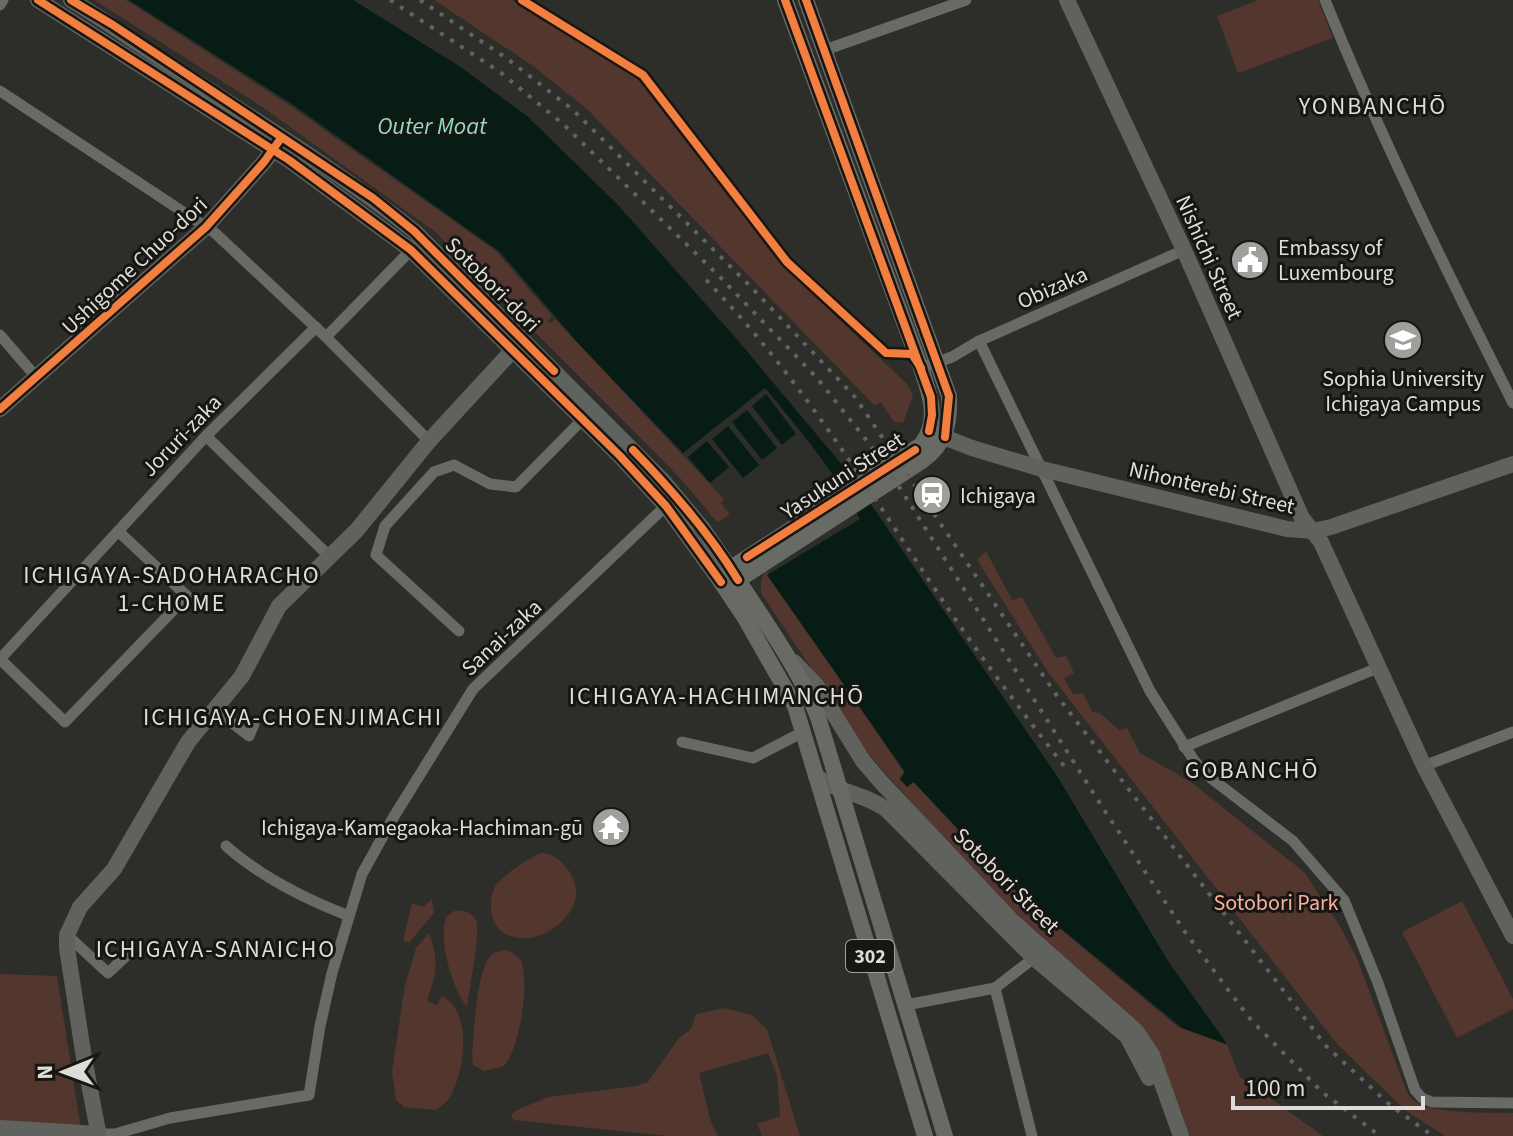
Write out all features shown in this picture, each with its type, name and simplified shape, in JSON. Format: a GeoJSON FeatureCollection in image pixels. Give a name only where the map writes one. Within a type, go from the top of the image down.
{"type":"FeatureCollection","features":[{"type":"Feature","properties":{"kind":"main road"},"geometry":{"type":"LineString","coordinates":[[785,0],[929,365],[949,396],[927,444]]}},
{"type":"Feature","properties":{"kind":"main road"},"geometry":{"type":"LineString","coordinates":[[806,0],[929,365]]}},
{"type":"Feature","properties":{"kind":"main road","name":"Yasukuni Street"},"geometry":{"type":"LineString","coordinates":[[730,577],[927,444]]}},
{"type":"Feature","properties":{"kind":"main road","name":"302"},"geometry":{"type":"LineString","coordinates":[[730,577],[790,658],[818,717],[945,1136]]}},
{"type":"Feature","properties":{"kind":"main road","name":"302"},"geometry":{"type":"LineString","coordinates":[[730,577],[787,689],[803,732],[925,1136]]}},
{"type":"Feature","properties":{"kind":"street","name":"Sotobori-dori"},"geometry":{"type":"LineString","coordinates":[[38,0],[373,198],[414,231],[471,286],[671,501],[730,577]]}},
{"type":"Feature","properties":{"kind":"street"},"geometry":{"type":"LineString","coordinates":[[71,0],[113,25],[278,143]]}},
{"type":"Feature","properties":{"kind":"street"},"geometry":{"type":"LineString","coordinates":[[522,0],[643,75],[787,262],[886,353],[912,354],[929,365]]}},
{"type":"Feature","properties":{"kind":"street"},"geometry":{"type":"LineString","coordinates":[[825,50],[966,0]]}},
{"type":"Feature","properties":{"kind":"street","name":"Nishichi Street"},"geometry":{"type":"LineString","coordinates":[[1067,0],[1184,250],[1302,518],[1321,542],[1424,766],[1513,936]]}},
{"type":"Feature","properties":{"kind":"street"},"geometry":{"type":"LineString","coordinates":[[1325,0],[1415,207],[1513,403]]}},
{"type":"Feature","properties":{"kind":"street"},"geometry":{"type":"LineString","coordinates":[[0,91],[215,233],[316,327],[429,441]]}},
{"type":"Feature","properties":{"kind":"street","name":"Sotobori-dori"},"geometry":{"type":"LineString","coordinates":[[278,143],[411,250],[671,501]]}},
{"type":"Feature","properties":{"kind":"street","name":"Ushigome Chuo-dori"},"geometry":{"type":"LineString","coordinates":[[0,409],[206,227],[278,143]]}},
{"type":"Feature","properties":{"kind":"street"},"geometry":{"type":"LineString","coordinates":[[326,337],[411,250]]}},
{"type":"Feature","properties":{"kind":"street","name":"Obizaka"},"geometry":{"type":"LineString","coordinates":[[929,365],[1184,250]]}},
{"type":"Feature","properties":{"kind":"street","name":"Joruri-zaka"},"geometry":{"type":"LineString","coordinates":[[0,659],[206,436],[316,327]]}},
{"type":"Feature","properties":{"kind":"street"},"geometry":{"type":"LineString","coordinates":[[0,335],[37,378]]}},
{"type":"Feature","properties":{"kind":"street"},"geometry":{"type":"LineString","coordinates":[[979,341],[1150,691],[1184,747],[1212,779],[1293,841],[1344,900],[1378,983],[1415,1090],[1422,1098],[1432,1102],[1513,1103]]}},
{"type":"Feature","properties":{"kind":"street"},"geometry":{"type":"LineString","coordinates":[[0,1128],[98,1135],[67,935],[80,907],[114,869],[188,742],[242,676],[279,606],[357,530],[429,441],[513,350]]}},
{"type":"Feature","properties":{"kind":"street"},"geometry":{"type":"LineString","coordinates":[[459,631],[376,555],[385,526],[434,472],[454,465],[490,484],[516,487],[584,418]]}},
{"type":"Feature","properties":{"kind":"street"},"geometry":{"type":"LineString","coordinates":[[206,436],[329,556]]}},
{"type":"Feature","properties":{"kind":"street","name":"Nihonterebi Street"},"geometry":{"type":"LineString","coordinates":[[927,444],[1287,529],[1313,531],[1513,464]]}},
{"type":"Feature","properties":{"kind":"street","name":"Sanai-zaka"},"geometry":{"type":"LineString","coordinates":[[98,1135],[115,1134],[170,1118],[309,1095],[320,1026],[362,874],[406,796],[473,689],[671,501]]}},
{"type":"Feature","properties":{"kind":"street"},"geometry":{"type":"LineString","coordinates":[[0,659],[65,722],[187,596],[118,531]]}},
{"type":"Feature","properties":{"kind":"street","name":"Sotobori Street"},"geometry":{"type":"LineString","coordinates":[[790,658],[816,685],[846,736],[882,783],[1012,921],[1136,1031],[1152,1055],[1181,1136]]}},
{"type":"Feature","properties":{"kind":"street"},"geometry":{"type":"LineString","coordinates":[[1184,747],[1380,667]]}},
{"type":"Feature","properties":{"kind":"street"},"geometry":{"type":"LineString","coordinates":[[214,709],[249,736],[254,724]]}},
{"type":"Feature","properties":{"kind":"street"},"geometry":{"type":"LineString","coordinates":[[682,742],[753,758],[803,732]]}},
{"type":"Feature","properties":{"kind":"street"},"geometry":{"type":"LineString","coordinates":[[1424,766],[1513,732]]}},
{"type":"Feature","properties":{"kind":"street","name":"Sotobori Street"},"geometry":{"type":"LineString","coordinates":[[816,776],[828,785],[874,800],[887,810],[1034,958],[1127,1036],[1144,1065],[1171,1136]]}},
{"type":"Feature","properties":{"kind":"street"},"geometry":{"type":"LineString","coordinates":[[226,846],[245,863],[314,903],[349,916]]}},
{"type":"Feature","properties":{"kind":"street"},"geometry":{"type":"LineString","coordinates":[[67,935],[108,973],[127,955]]}},
{"type":"Feature","properties":{"kind":"street"},"geometry":{"type":"LineString","coordinates":[[906,1005],[995,988],[1034,958]]}},
{"type":"Feature","properties":{"kind":"street"},"geometry":{"type":"LineString","coordinates":[[995,988],[1032,1136]]}},
{"type":"Feature","properties":{"kind":"green space"},"geometry":{"type":"Polygon","coordinates":[[[94,0],[126,0],[289,105],[496,251],[552,316],[548,321],[551,323],[555,319],[724,499],[721,503],[730,515],[717,522],[679,477],[434,231],[261,106],[94,0]]]}},
{"type":"Feature","properties":{"kind":"green space"},"geometry":{"type":"Polygon","coordinates":[[[434,0],[512,0],[625,68],[641,82],[783,266],[907,384],[913,395],[903,423],[894,422],[881,402],[875,406],[588,110],[533,66],[434,0]]]}},
{"type":"Feature","properties":{"kind":"green space"},"geometry":{"type":"Polygon","coordinates":[[[1258,0],[1318,0],[1333,38],[1238,73],[1217,16],[1258,0]]]}},
{"type":"Feature","properties":{"kind":"green space","name":"Sotobori Park"},"geometry":{"type":"Polygon","coordinates":[[[986,551],[1012,600],[1022,597],[1056,658],[1066,656],[1074,673],[1064,678],[1073,694],[1083,693],[1092,712],[1100,713],[1119,730],[1127,728],[1140,753],[1191,782],[1304,872],[1357,958],[1411,1098],[1421,1105],[1446,1110],[1513,1113],[1513,1136],[1445,1136],[1405,1110],[1337,1044],[1048,672],[977,560],[986,551]]]}},
{"type":"Feature","properties":{"kind":"green space"},"geometry":{"type":"Polygon","coordinates":[[[766,570],[904,772],[899,779],[907,787],[913,782],[1018,894],[1178,1027],[1227,1045],[1240,1077],[1323,1136],[1186,1136],[1148,1038],[1037,942],[868,754],[761,593],[761,580],[766,570]]]}},
{"type":"Feature","properties":{"kind":"green space"},"geometry":{"type":"Polygon","coordinates":[[[541,853],[555,857],[571,874],[576,889],[574,904],[565,918],[544,934],[529,938],[508,935],[498,928],[492,917],[493,891],[511,871],[541,853]]]}},
{"type":"Feature","properties":{"kind":"green space"},"geometry":{"type":"Polygon","coordinates":[[[432,899],[434,913],[409,943],[403,941],[412,903],[423,907],[432,899]]]}},
{"type":"Feature","properties":{"kind":"green space"},"geometry":{"type":"Polygon","coordinates":[[[1462,901],[1513,999],[1513,1009],[1457,1038],[1402,932],[1462,901]]]}},
{"type":"Feature","properties":{"kind":"green space"},"geometry":{"type":"Polygon","coordinates":[[[454,911],[469,913],[476,920],[477,927],[467,1007],[461,999],[445,951],[446,917],[454,911]]]}},
{"type":"Feature","properties":{"kind":"green space"},"geometry":{"type":"Polygon","coordinates":[[[429,933],[436,967],[427,1001],[437,1005],[442,996],[452,1004],[462,1028],[463,1042],[455,1086],[449,1099],[436,1110],[404,1107],[396,1100],[392,1072],[405,985],[416,948],[429,933]]]}},
{"type":"Feature","properties":{"kind":"green space"},"geometry":{"type":"Polygon","coordinates":[[[506,950],[518,957],[524,971],[522,1015],[515,1045],[504,1066],[484,1071],[473,1065],[472,1055],[478,991],[489,958],[506,950]]]}},
{"type":"Feature","properties":{"kind":"green space"},"geometry":{"type":"Polygon","coordinates":[[[0,974],[57,976],[82,1136],[0,1136],[0,974]]]}},
{"type":"Feature","properties":{"kind":"green space"},"geometry":{"type":"Polygon","coordinates":[[[724,1008],[752,1015],[767,1029],[800,1136],[762,1136],[757,1124],[780,1116],[777,1075],[768,1053],[699,1073],[711,1122],[718,1136],[668,1136],[513,1120],[511,1115],[515,1111],[548,1097],[648,1082],[679,1038],[691,1029],[696,1014],[724,1008]]]}},
{"type":"Feature","properties":{"kind":"water","name":"Outer Moat"},"geometry":{"type":"Polygon","coordinates":[[[129,0],[353,0],[459,66],[527,116],[617,204],[741,344],[853,478],[1057,776],[1168,961],[1227,1044],[1182,1028],[1018,893],[914,782],[907,787],[900,779],[905,772],[767,575],[860,519],[828,468],[765,388],[683,453],[577,342],[500,252],[289,102],[129,0]]]}},
{"type":"Feature","properties":{"kind":"water"},"geometry":{"type":"Polygon","coordinates":[[[766,394],[796,434],[782,445],[752,406],[766,394]]]}},
{"type":"Feature","properties":{"kind":"water"},"geometry":{"type":"Polygon","coordinates":[[[747,410],[777,448],[762,460],[732,422],[747,410]]]}},
{"type":"Feature","properties":{"kind":"water"},"geometry":{"type":"Polygon","coordinates":[[[728,426],[759,465],[743,478],[712,439],[728,426]]]}},
{"type":"Feature","properties":{"kind":"water"},"geometry":{"type":"Polygon","coordinates":[[[707,441],[729,467],[710,483],[688,457],[707,441]]]}},
{"type":"Feature","properties":{"kind":"railway"},"geometry":{"type":"LineString","coordinates":[[390,0],[500,72],[563,124],[719,276],[817,378],[882,460],[1185,932],[1252,1021],[1322,1092],[1380,1136]]}},
{"type":"Feature","properties":{"kind":"railway"},"geometry":{"type":"LineString","coordinates":[[420,0],[509,60],[573,110],[751,287],[855,397],[1057,696],[1326,1046],[1391,1106],[1433,1136]]}},
{"type":"Feature","properties":{"kind":"railway"},"geometry":{"type":"LineString","coordinates":[[706,280],[804,396],[973,645],[1064,766]]}},
{"type":"Feature","properties":{"kind":"cycle path"},"geometry":{"type":"LineString","coordinates":[[38,0],[289,160],[411,250],[620,456],[666,506],[721,582]]}},
{"type":"Feature","properties":{"kind":"cycle path"},"geometry":{"type":"LineString","coordinates":[[71,0],[373,198],[414,231],[554,371]]}},
{"type":"Feature","properties":{"kind":"cycle path"},"geometry":{"type":"LineString","coordinates":[[522,0],[643,75],[787,262],[886,353],[912,354],[921,368]]}},
{"type":"Feature","properties":{"kind":"cycle path"},"geometry":{"type":"LineString","coordinates":[[785,0],[931,397],[929,431]]}},
{"type":"Feature","properties":{"kind":"cycle path"},"geometry":{"type":"LineString","coordinates":[[806,0],[949,396],[945,437]]}},
{"type":"Feature","properties":{"kind":"cycle path"},"geometry":{"type":"LineString","coordinates":[[0,409],[206,227],[279,141]]}},
{"type":"Feature","properties":{"kind":"cycle path"},"geometry":{"type":"LineString","coordinates":[[633,450],[689,512],[738,580]]}},
{"type":"Feature","properties":{"kind":"cycle path"},"geometry":{"type":"LineString","coordinates":[[747,557],[915,450]]}},
{"type":"Feature","properties":{"kind":"place","name":"Embassy of Luxembourg"},"geometry":{"type":"Point","coordinates":[1250,260]}},
{"type":"Feature","properties":{"kind":"place","name":"Sophia University Ichigaya Campus"},"geometry":{"type":"Point","coordinates":[1403,340]}},
{"type":"Feature","properties":{"kind":"place","name":"Ichigaya"},"geometry":{"type":"Point","coordinates":[932,495]}},
{"type":"Feature","properties":{"kind":"place","name":"Ichigaya-Kamegaoka-Hachiman-gū"},"geometry":{"type":"Point","coordinates":[611,827]}},
{"type":"Feature","properties":{"kind":"district","name":"YONBANCHŌ"},"geometry":{"type":"Point","coordinates":[1373,106]}},
{"type":"Feature","properties":{"kind":"district","name":"ICHIGAYA-SADOHARACHO 1-CHOME"},"geometry":{"type":"Point","coordinates":[172,589]}},
{"type":"Feature","properties":{"kind":"district","name":"ICHIGAYA-HACHIMANCHŌ"},"geometry":{"type":"Point","coordinates":[717,696]}},
{"type":"Feature","properties":{"kind":"district","name":"ICHIGAYA-CHOENJIMACHI"},"geometry":{"type":"Point","coordinates":[293,717]}},
{"type":"Feature","properties":{"kind":"district","name":"GOBANCHŌ"},"geometry":{"type":"Point","coordinates":[1252,770]}},
{"type":"Feature","properties":{"kind":"district","name":"ICHIGAYA-SANAICHO"},"geometry":{"type":"Point","coordinates":[216,949]}}]}
